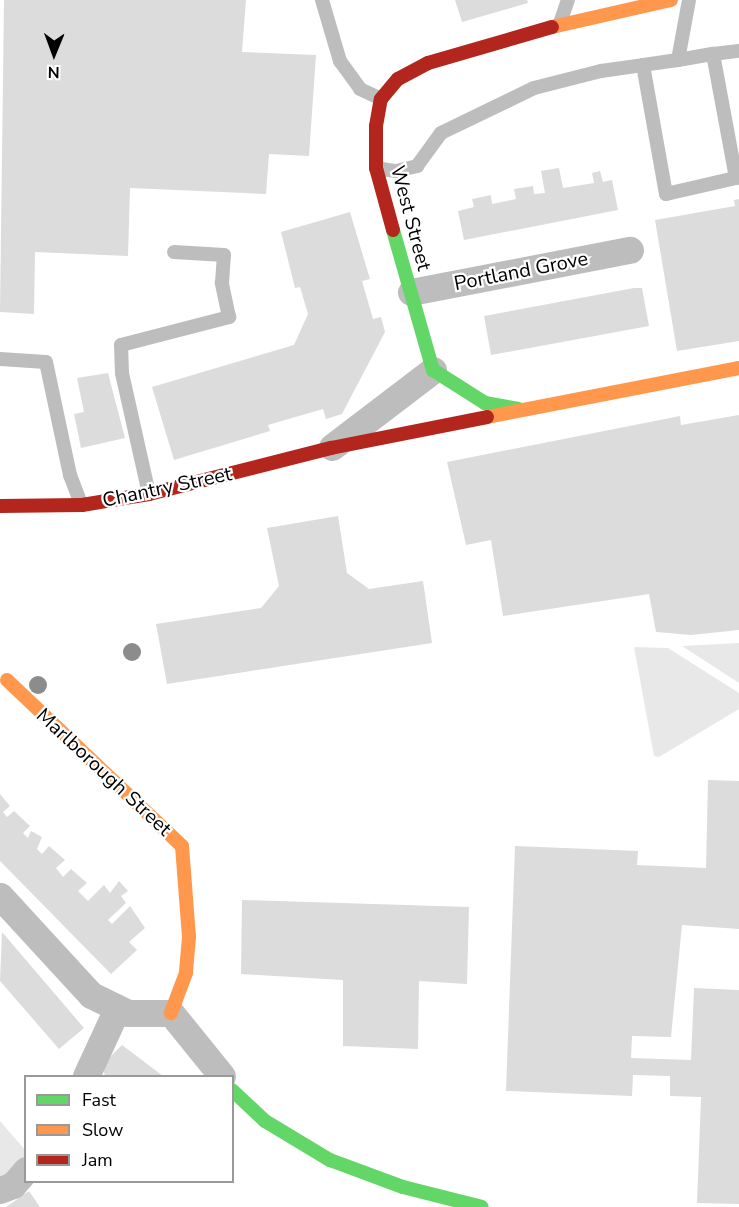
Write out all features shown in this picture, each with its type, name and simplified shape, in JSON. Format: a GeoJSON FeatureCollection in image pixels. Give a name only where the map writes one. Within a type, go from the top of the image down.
{"type":"FeatureCollection","features":[{"type":"Feature","properties":{"kind":"street"},"geometry":{"type":"LineString","coordinates":[[381,99],[398,79],[412,69],[559,25],[672,0]]}},
{"type":"Feature","properties":{"kind":"street","name":"West Street"},"geometry":{"type":"LineString","coordinates":[[381,99],[376,126],[376,168],[433,370]]}},
{"type":"Feature","properties":{"kind":"street","name":"Portland Grove"},"geometry":{"type":"LineString","coordinates":[[411,292],[630,250]]}},
{"type":"Feature","properties":{"kind":"street"},"geometry":{"type":"LineString","coordinates":[[433,370],[485,403],[528,411],[739,368]]}},
{"type":"Feature","properties":{"kind":"street","name":"Chantry Street"},"geometry":{"type":"LineString","coordinates":[[331,448],[433,370]]}},
{"type":"Feature","properties":{"kind":"street","name":"Chantry Street"},"geometry":{"type":"LineString","coordinates":[[0,506],[82,506],[149,494],[331,448],[528,411]]}},
{"type":"Feature","properties":{"kind":"street","name":"Marlborough Street"},"geometry":{"type":"LineString","coordinates":[[6,680],[182,846],[189,912],[188,961],[171,1013]]}},
{"type":"Feature","properties":{"kind":"street"},"geometry":{"type":"LineString","coordinates":[[0,896],[91,995],[117,1010],[171,1013],[220,1075]]}},
{"type":"Feature","properties":{"kind":"street"},"geometry":{"type":"LineString","coordinates":[[87,1075],[117,1010]]}},
{"type":"Feature","properties":{"kind":"street"},"geometry":{"type":"LineString","coordinates":[[234,1092],[265,1121],[330,1160],[386,1182],[476,1206]]}},
{"type":"Feature","properties":{"kind":"street"},"geometry":{"type":"LineString","coordinates":[[0,1190],[13,1185],[24,1172]]}},
{"type":"Feature","properties":{"kind":"lane"},"geometry":{"type":"LineString","coordinates":[[322,0],[340,61],[360,89],[381,99]]}},
{"type":"Feature","properties":{"kind":"lane"},"geometry":{"type":"LineString","coordinates":[[559,25],[568,0]]}},
{"type":"Feature","properties":{"kind":"lane"},"geometry":{"type":"LineString","coordinates":[[678,60],[689,0]]}},
{"type":"Feature","properties":{"kind":"lane"},"geometry":{"type":"LineString","coordinates":[[376,168],[396,171],[417,166],[441,133],[534,88],[643,65],[739,51]]}},
{"type":"Feature","properties":{"kind":"lane"},"geometry":{"type":"LineString","coordinates":[[643,65],[666,194],[738,178],[713,54]]}},
{"type":"Feature","properties":{"kind":"lane"},"geometry":{"type":"LineString","coordinates":[[149,494],[122,373],[121,345],[229,316],[222,283],[224,255],[174,252]]}},
{"type":"Feature","properties":{"kind":"lane"},"geometry":{"type":"LineString","coordinates":[[0,359],[46,362],[70,476],[82,506]]}},
{"type":"Feature","properties":{"kind":"shaded area"},"geometry":{"type":"Polygon","coordinates":[[[739,643],[739,683],[682,646],[739,643]]]}},
{"type":"Feature","properties":{"kind":"shaded area"},"geometry":{"type":"Polygon","coordinates":[[[634,647],[668,648],[739,693],[739,709],[659,757],[654,756],[634,647]]]}},
{"type":"Feature","properties":{"kind":"shaded area"},"geometry":{"type":"Polygon","coordinates":[[[0,1121],[24,1149],[24,1160],[0,1181],[0,1121]]]}},
{"type":"Feature","properties":{"kind":"building"},"geometry":{"type":"Polygon","coordinates":[[[4,0],[246,0],[242,52],[316,55],[309,156],[269,154],[266,194],[130,188],[128,256],[35,252],[34,314],[0,312],[4,0]]]}},
{"type":"Feature","properties":{"kind":"building"},"geometry":{"type":"Polygon","coordinates":[[[455,0],[527,0],[528,3],[462,22],[455,0]]]}},
{"type":"Feature","properties":{"kind":"building"},"geometry":{"type":"Polygon","coordinates":[[[559,168],[563,188],[594,183],[592,173],[600,171],[603,182],[612,180],[618,210],[464,240],[458,211],[474,207],[472,199],[491,195],[492,204],[516,199],[514,189],[533,186],[534,194],[545,193],[541,171],[559,168]]]}},
{"type":"Feature","properties":{"kind":"building"},"geometry":{"type":"Polygon","coordinates":[[[739,199],[739,341],[677,351],[655,220],[735,206],[734,200],[739,199]]]}},
{"type":"Feature","properties":{"kind":"building"},"geometry":{"type":"Polygon","coordinates":[[[350,212],[370,279],[362,281],[373,319],[381,317],[385,332],[342,414],[326,419],[323,409],[268,425],[270,431],[174,460],[152,387],[294,345],[308,314],[300,287],[295,288],[281,232],[350,212]]]}},
{"type":"Feature","properties":{"kind":"building"},"geometry":{"type":"Polygon","coordinates":[[[642,288],[649,326],[491,355],[484,316],[642,288]]]}},
{"type":"Feature","properties":{"kind":"building"},"geometry":{"type":"Polygon","coordinates":[[[108,373],[125,438],[81,448],[74,414],[84,412],[77,378],[108,373]]]}},
{"type":"Feature","properties":{"kind":"building"},"geometry":{"type":"Polygon","coordinates":[[[739,415],[739,630],[691,635],[656,632],[649,594],[503,616],[491,540],[466,545],[447,462],[680,416],[681,425],[739,415]]]}},
{"type":"Feature","properties":{"kind":"building"},"geometry":{"type":"Polygon","coordinates":[[[338,516],[347,573],[369,589],[423,581],[432,643],[167,684],[156,624],[261,608],[279,586],[267,528],[338,516]]]}},
{"type":"Feature","properties":{"kind":"building"},"geometry":{"type":"Polygon","coordinates":[[[708,780],[739,781],[739,929],[682,925],[671,1037],[632,1036],[631,1058],[691,1060],[694,988],[739,990],[739,1204],[697,1203],[701,1097],[670,1096],[670,1076],[633,1075],[632,1096],[506,1091],[515,846],[638,851],[637,865],[706,868],[708,780]]]}},
{"type":"Feature","properties":{"kind":"building"},"geometry":{"type":"Polygon","coordinates":[[[0,794],[10,806],[3,812],[7,817],[14,811],[30,826],[23,833],[28,838],[31,831],[42,837],[37,849],[42,854],[49,846],[65,860],[56,868],[63,877],[71,869],[87,883],[78,891],[88,901],[104,885],[110,893],[119,881],[128,891],[121,896],[126,903],[108,920],[112,924],[130,906],[145,928],[129,942],[137,950],[111,974],[0,861],[0,794]]]}},
{"type":"Feature","properties":{"kind":"building"},"geometry":{"type":"Polygon","coordinates":[[[242,900],[469,907],[467,984],[419,981],[418,1049],[343,1046],[343,980],[241,974],[242,900]]]}},
{"type":"Feature","properties":{"kind":"building"},"geometry":{"type":"Polygon","coordinates":[[[2,932],[84,1028],[59,1049],[0,981],[2,932]]]}},
{"type":"Feature","properties":{"kind":"building"},"geometry":{"type":"Polygon","coordinates":[[[122,1045],[162,1075],[105,1075],[102,1065],[122,1045]]]}},
{"type":"Feature","properties":{"kind":"building"},"geometry":{"type":"Polygon","coordinates":[[[29,1191],[40,1207],[6,1207],[29,1191]]]}},
{"type":"Feature","properties":{"kind":"traffic: fast"},"geometry":{"type":"LineString","coordinates":[[393,230],[433,370],[485,403],[518,409]]}},
{"type":"Feature","properties":{"kind":"traffic: fast"},"geometry":{"type":"LineString","coordinates":[[234,1092],[265,1121],[330,1160],[403,1187],[482,1207]]}},
{"type":"Feature","properties":{"kind":"traffic: slow"},"geometry":{"type":"LineString","coordinates":[[552,27],[671,0]]}},
{"type":"Feature","properties":{"kind":"traffic: slow"},"geometry":{"type":"LineString","coordinates":[[487,417],[739,368]]}},
{"type":"Feature","properties":{"kind":"traffic: slow"},"geometry":{"type":"LineString","coordinates":[[7,680],[182,846],[189,937],[186,973],[171,1013]]}},
{"type":"Feature","properties":{"kind":"traffic: jam"},"geometry":{"type":"LineString","coordinates":[[393,230],[376,168],[376,126],[381,99],[398,79],[428,63],[552,27]]}},
{"type":"Feature","properties":{"kind":"traffic: jam"},"geometry":{"type":"LineString","coordinates":[[0,506],[82,505],[149,494],[331,448],[487,417]]}}]}
